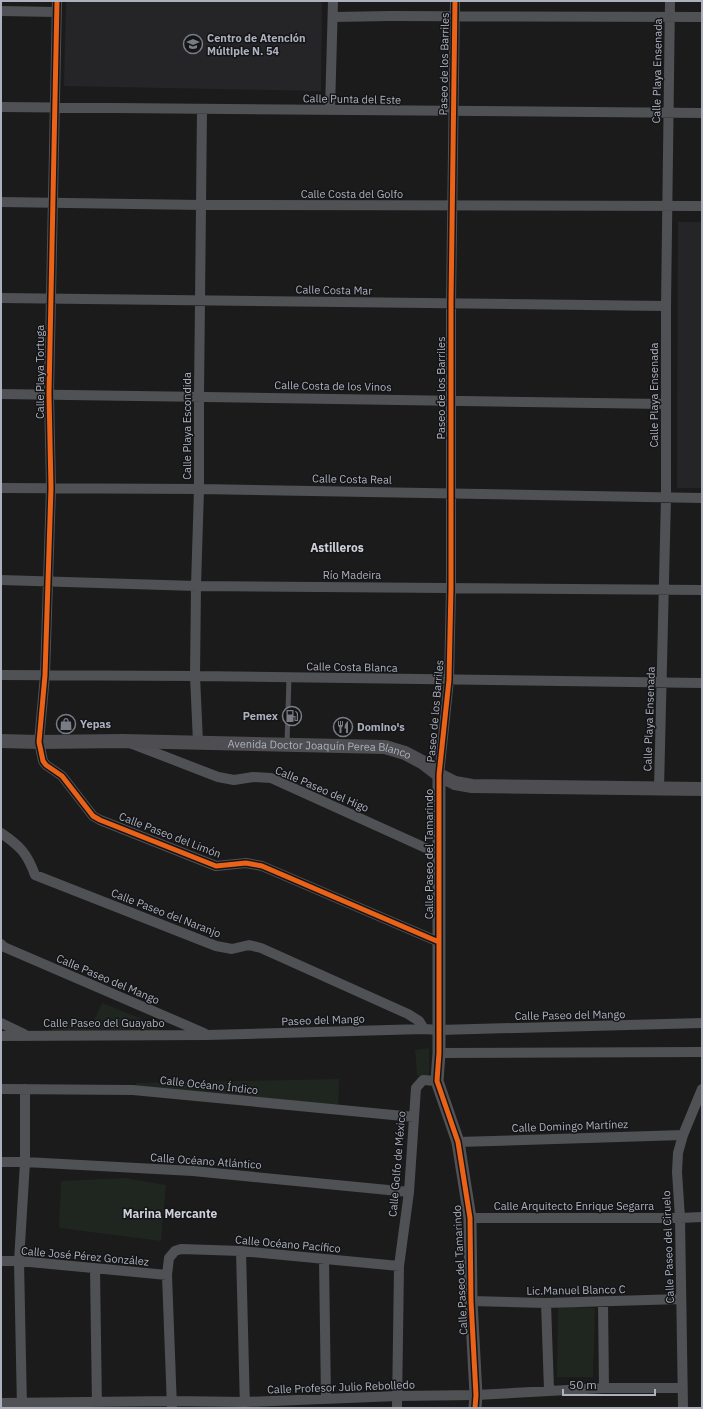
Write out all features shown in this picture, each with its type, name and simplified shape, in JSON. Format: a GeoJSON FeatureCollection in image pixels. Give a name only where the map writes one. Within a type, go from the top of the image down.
{"type":"FeatureCollection","features":[{"type":"Feature","properties":{"kind":"main road","name":"Avenida Doctor Joaquín Perea Blanco"},"geometry":{"type":"LineString","coordinates":[[1,741],[198,742],[385,747],[422,762],[439,775],[455,783],[472,786],[702,789]]}},
{"type":"Feature","properties":{"kind":"street","name":"Calle Playa Tortuga"},"geometry":{"type":"LineString","coordinates":[[39,742],[44,675],[51,488],[49,394],[58,1]]}},
{"type":"Feature","properties":{"kind":"street"},"geometry":{"type":"LineString","coordinates":[[330,110],[333,1]]}},
{"type":"Feature","properties":{"kind":"street","name":"Paseo de los Barriles"},"geometry":{"type":"LineString","coordinates":[[439,775],[449,680],[451,588],[451,303],[455,1]]}},
{"type":"Feature","properties":{"kind":"street","name":"Calle Playa Ensenada"},"geometry":{"type":"LineString","coordinates":[[660,789],[666,497],[665,404],[670,1]]}},
{"type":"Feature","properties":{"kind":"street"},"geometry":{"type":"LineString","coordinates":[[1,11],[57,12]]}},
{"type":"Feature","properties":{"kind":"street"},"geometry":{"type":"LineString","coordinates":[[332,17],[702,17]]}},
{"type":"Feature","properties":{"kind":"street","name":"Calle Punta del Este"},"geometry":{"type":"LineString","coordinates":[[1,107],[702,114]]}},
{"type":"Feature","properties":{"kind":"street","name":"Calle Playa Escondida"},"geometry":{"type":"LineString","coordinates":[[198,742],[195,676],[199,488],[202,110]]}},
{"type":"Feature","properties":{"kind":"street","name":"Calle Costa del Golfo"},"geometry":{"type":"LineString","coordinates":[[1,202],[201,205],[702,206]]}},
{"type":"Feature","properties":{"kind":"street","name":"Calle Costa Mar"},"geometry":{"type":"LineString","coordinates":[[1,298],[666,306]]}},
{"type":"Feature","properties":{"kind":"street","name":"Calle Costa de los Vinos"},"geometry":{"type":"LineString","coordinates":[[1,394],[665,404]]}},
{"type":"Feature","properties":{"kind":"street","name":"Calle Costa Real"},"geometry":{"type":"LineString","coordinates":[[1,488],[199,488],[702,498]]}},
{"type":"Feature","properties":{"kind":"street","name":"Río Madeira"},"geometry":{"type":"LineString","coordinates":[[1,580],[196,586],[702,590]]}},
{"type":"Feature","properties":{"kind":"street","name":"Calle Costa Blanca"},"geometry":{"type":"LineString","coordinates":[[1,676],[195,676],[702,683]]}},
{"type":"Feature","properties":{"kind":"street","name":"Calle Paseo del Higo"},"geometry":{"type":"LineString","coordinates":[[123,741],[218,777],[234,780],[253,777],[271,778],[439,854]]}},
{"type":"Feature","properties":{"kind":"street","name":"Calle Paseo del Limón"},"geometry":{"type":"LineString","coordinates":[[39,742],[43,761],[46,765],[62,776],[93,816],[100,820],[216,866],[246,863],[262,866],[439,942]]}},
{"type":"Feature","properties":{"kind":"street","name":"Calle Paseo del Tamarindo"},"geometry":{"type":"LineString","coordinates":[[439,775],[439,1053],[436,1081],[458,1142],[470,1218],[471,1301],[475,1402]]}},
{"type":"Feature","properties":{"kind":"street","name":"Calle Paseo del Naranjo"},"geometry":{"type":"LineString","coordinates":[[1,833],[17,843],[29,859],[36,875],[216,946],[232,949],[249,945],[260,948],[408,1014],[419,1021],[424,1029]]}},
{"type":"Feature","properties":{"kind":"street","name":"Calle Paseo del Mango"},"geometry":{"type":"LineString","coordinates":[[1,944],[4,947],[207,1035]]}},
{"type":"Feature","properties":{"kind":"street"},"geometry":{"type":"LineString","coordinates":[[1,1023],[28,1036]]}},
{"type":"Feature","properties":{"kind":"street","name":"Calle Paseo del Mango"},"geometry":{"type":"LineString","coordinates":[[439,1030],[702,1023]]}},
{"type":"Feature","properties":{"kind":"street","name":"Paseo del Mango"},"geometry":{"type":"LineString","coordinates":[[207,1035],[424,1029],[439,1030]]}},
{"type":"Feature","properties":{"kind":"street","name":"Calle Paseo del Guayabo"},"geometry":{"type":"LineString","coordinates":[[1,1036],[207,1035]]}},
{"type":"Feature","properties":{"kind":"street"},"geometry":{"type":"LineString","coordinates":[[439,1053],[702,1052]]}},
{"type":"Feature","properties":{"kind":"street","name":"Calle Golfo de México"},"geometry":{"type":"LineString","coordinates":[[397,1408],[399,1266],[409,1192],[416,1088],[423,1080],[436,1081]]}},
{"type":"Feature","properties":{"kind":"street","name":"Calle Océano Índico"},"geometry":{"type":"LineString","coordinates":[[1,1089],[133,1090],[414,1117]]}},
{"type":"Feature","properties":{"kind":"street"},"geometry":{"type":"LineString","coordinates":[[22,1405],[19,1261],[25,1162],[25,1089]]}},
{"type":"Feature","properties":{"kind":"street","name":"Calle Paseo del Ciruelo"},"geometry":{"type":"LineString","coordinates":[[683,1408],[678,1153],[683,1135],[702,1091]]}},
{"type":"Feature","properties":{"kind":"street","name":"Calle Domingo Martínez"},"geometry":{"type":"LineString","coordinates":[[458,1142],[683,1135]]}},
{"type":"Feature","properties":{"kind":"street","name":"Calle Océano Atlántico"},"geometry":{"type":"LineString","coordinates":[[1,1162],[193,1171],[409,1192]]}},
{"type":"Feature","properties":{"kind":"street","name":"Calle Arquitecto Enrique Segarra"},"geometry":{"type":"LineString","coordinates":[[470,1218],[702,1217]]}},
{"type":"Feature","properties":{"kind":"street","name":"Calle Océano Pacífico"},"geometry":{"type":"LineString","coordinates":[[167,1275],[169,1258],[175,1251],[181,1249],[241,1251],[399,1266]]}},
{"type":"Feature","properties":{"kind":"street"},"geometry":{"type":"LineString","coordinates":[[241,1251],[245,1405]]}},
{"type":"Feature","properties":{"kind":"street"},"geometry":{"type":"LineString","coordinates":[[324,1260],[326,1400]]}},
{"type":"Feature","properties":{"kind":"street","name":"Calle José Pérez González"},"geometry":{"type":"LineString","coordinates":[[1,1261],[19,1261],[167,1275]]}},
{"type":"Feature","properties":{"kind":"street"},"geometry":{"type":"LineString","coordinates":[[95,1269],[97,1405]]}},
{"type":"Feature","properties":{"kind":"street"},"geometry":{"type":"LineString","coordinates":[[167,1275],[172,1404]]}},
{"type":"Feature","properties":{"kind":"street","name":"Lic.Manuel Blanco C"},"geometry":{"type":"LineString","coordinates":[[471,1301],[546,1303],[682,1299]]}},
{"type":"Feature","properties":{"kind":"street"},"geometry":{"type":"LineString","coordinates":[[603,1302],[604,1388]]}},
{"type":"Feature","properties":{"kind":"street"},"geometry":{"type":"LineString","coordinates":[[546,1303],[549,1390]]}},
{"type":"Feature","properties":{"kind":"street","name":"Calle Profesor Julio Rebolledo"},"geometry":{"type":"LineString","coordinates":[[1,1403],[22,1405],[245,1405],[398,1396],[475,1402],[549,1390],[682,1388]]}},
{"type":"Feature","properties":{"kind":"lane"},"geometry":{"type":"LineString","coordinates":[[287,744],[288,678]]}},
{"type":"Feature","properties":{"kind":"shaded area","name":"Centro de Atención Múltiple N. 54"},"geometry":{"type":"Polygon","coordinates":[[[66,1],[322,1],[321,91],[64,86],[66,1]]]}},
{"type":"Feature","properties":{"kind":"shaded area"},"geometry":{"type":"Polygon","coordinates":[[[678,222],[702,222],[702,488],[677,488],[678,222]]]}},
{"type":"Feature","properties":{"kind":"shaded area"},"geometry":{"type":"Polygon","coordinates":[[[102,1003],[155,1024],[159,1029],[144,1039],[48,1040],[57,1017],[90,1029],[102,1003]]]}},
{"type":"Feature","properties":{"kind":"shaded area"},"geometry":{"type":"Polygon","coordinates":[[[429,1048],[429,1075],[417,1076],[415,1050],[429,1048]]]}},
{"type":"Feature","properties":{"kind":"shaded area"},"geometry":{"type":"Polygon","coordinates":[[[339,1079],[338,1114],[136,1095],[136,1083],[339,1079]]]}},
{"type":"Feature","properties":{"kind":"shaded area"},"geometry":{"type":"Polygon","coordinates":[[[125,1178],[166,1185],[161,1241],[59,1228],[61,1181],[125,1178]]]}},
{"type":"Feature","properties":{"kind":"shaded area"},"geometry":{"type":"Polygon","coordinates":[[[558,1306],[595,1308],[593,1377],[557,1377],[558,1306]]]}},
{"type":"Feature","properties":{"kind":"cycle path"},"geometry":{"type":"LineString","coordinates":[[57,1],[49,394],[51,488],[45,675],[39,742],[43,761],[46,765],[62,776],[93,816],[100,820],[216,866],[246,863],[262,866],[439,942]]}},
{"type":"Feature","properties":{"kind":"cycle path"},"geometry":{"type":"LineString","coordinates":[[455,1],[451,303],[451,588],[449,680],[439,775],[439,1053],[437,1081],[458,1142],[470,1218],[471,1301],[476,1395],[475,1408]]}},
{"type":"Feature","properties":{"kind":"place","name":"Centro de Atención Múltiple N. 54"},"geometry":{"type":"Point","coordinates":[193,44]}},
{"type":"Feature","properties":{"kind":"place","name":"Pemex"},"geometry":{"type":"Point","coordinates":[292,716]}},
{"type":"Feature","properties":{"kind":"place","name":"Yepas"},"geometry":{"type":"Point","coordinates":[66,724]}},
{"type":"Feature","properties":{"kind":"place","name":"Domino's"},"geometry":{"type":"Point","coordinates":[343,727]}},
{"type":"Feature","properties":{"kind":"district","name":"Astilleros"},"geometry":{"type":"Point","coordinates":[337,547]}},
{"type":"Feature","properties":{"kind":"district","name":"Marina Mercante"},"geometry":{"type":"Point","coordinates":[170,1213]}}]}
